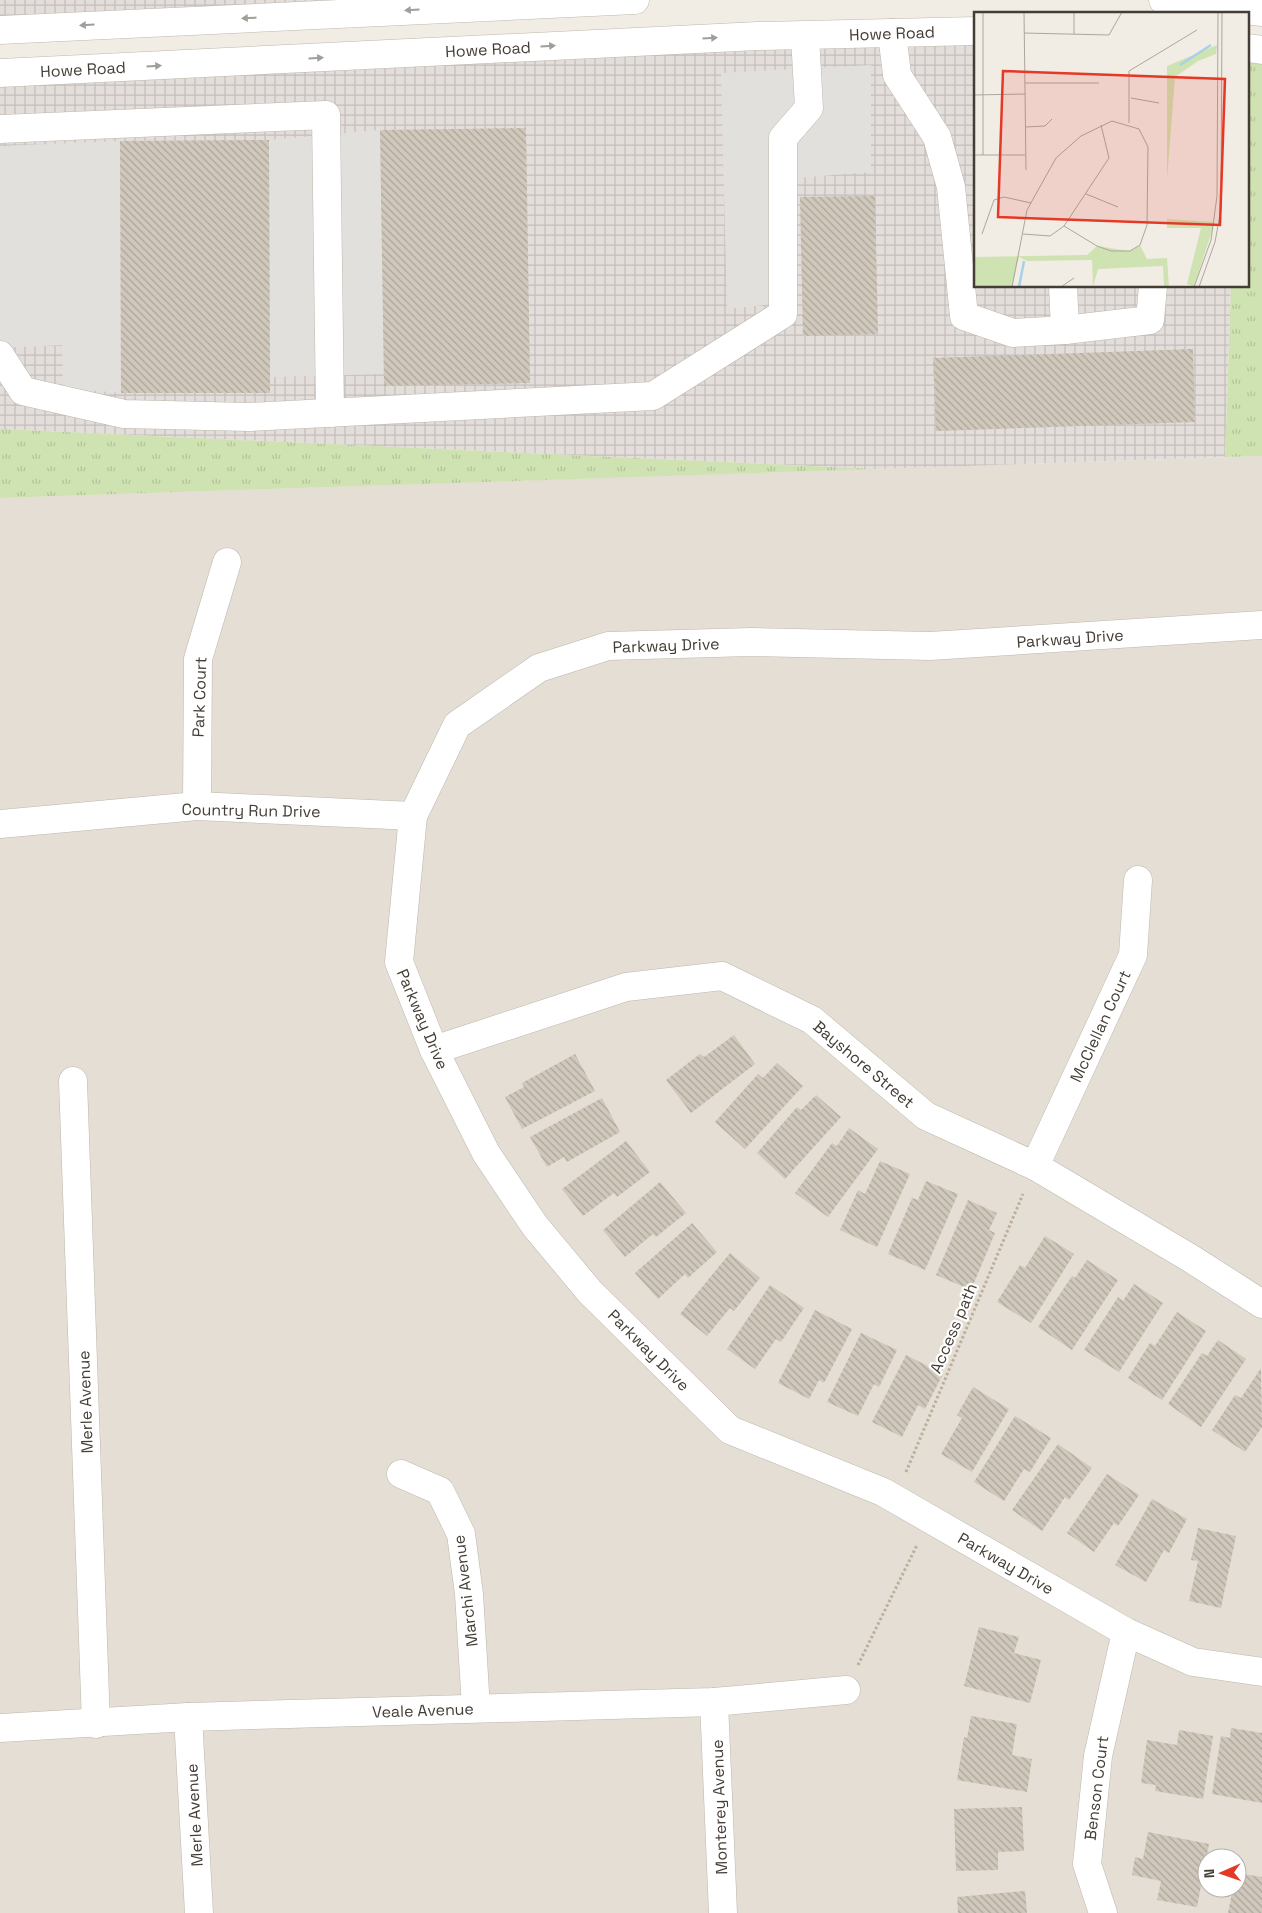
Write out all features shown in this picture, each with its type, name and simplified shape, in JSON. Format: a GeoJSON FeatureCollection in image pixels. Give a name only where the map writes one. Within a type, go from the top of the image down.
{"type":"FeatureCollection","features":[{"type":"Feature","properties":{"kind":"street"},"geometry":{"type":"LineString","coordinates":[[0,30],[601,0],[635,0]]}},
{"type":"Feature","properties":{"kind":"street"},"geometry":{"type":"LineString","coordinates":[[1163,0],[1262,12]]}},
{"type":"Feature","properties":{"kind":"street","name":"Howe Road"},"geometry":{"type":"LineString","coordinates":[[0,73],[758,36],[974,32]]}},
{"type":"Feature","properties":{"kind":"street"},"geometry":{"type":"LineString","coordinates":[[892,33],[897,75],[937,137],[951,187],[964,316],[1013,333],[1064,330],[1150,320],[1153,288]]}},
{"type":"Feature","properties":{"kind":"street"},"geometry":{"type":"LineString","coordinates":[[0,355],[23,391],[124,414],[249,417],[653,396],[783,314],[783,138],[809,108],[805,36]]}},
{"type":"Feature","properties":{"kind":"street"},"geometry":{"type":"LineString","coordinates":[[0,129],[326,115],[330,413]]}},
{"type":"Feature","properties":{"kind":"street"},"geometry":{"type":"LineString","coordinates":[[1063,288],[1064,330]]}},
{"type":"Feature","properties":{"kind":"street","name":"Park Court"},"geometry":{"type":"LineString","coordinates":[[197,806],[198,659],[227,562]]}},
{"type":"Feature","properties":{"kind":"street","name":"Parkway Drive"},"geometry":{"type":"LineString","coordinates":[[1262,625],[930,646],[751,642],[608,646],[539,668],[457,725],[414,816],[399,962],[434,1050],[486,1153],[534,1226],[590,1292],[730,1430],[883,1492],[1126,1632],[1193,1662],[1262,1672]]}},
{"type":"Feature","properties":{"kind":"street","name":"Country Run Drive"},"geometry":{"type":"LineString","coordinates":[[0,824],[197,806],[414,816]]}},
{"type":"Feature","properties":{"kind":"street","name":"McClellan Court"},"geometry":{"type":"LineString","coordinates":[[1035,1166],[1133,955],[1138,880]]}},
{"type":"Feature","properties":{"kind":"street","name":"Bayshore Street"},"geometry":{"type":"LineString","coordinates":[[434,1050],[626,987],[722,976],[812,1020],[926,1116],[1035,1166],[1190,1258],[1262,1304]]}},
{"type":"Feature","properties":{"kind":"street","name":"Merle Avenue"},"geometry":{"type":"LineString","coordinates":[[74,1081],[96,1724]]}},
{"type":"Feature","properties":{"kind":"street","name":"Marchi Avenue"},"geometry":{"type":"LineString","coordinates":[[401,1474],[440,1491],[461,1534],[469,1594],[476,1708]]}},
{"type":"Feature","properties":{"kind":"street","name":"Benson Court"},"geometry":{"type":"LineString","coordinates":[[1103,1913],[1087,1864],[1098,1756],[1126,1632]]}},
{"type":"Feature","properties":{"kind":"street","name":"Veale Avenue"},"geometry":{"type":"LineString","coordinates":[[0,1728],[96,1724],[188,1717],[714,1702],[846,1690]]}},
{"type":"Feature","properties":{"kind":"street","name":"Monterey Avenue"},"geometry":{"type":"LineString","coordinates":[[714,1702],[723,1913]]}},
{"type":"Feature","properties":{"kind":"street","name":"Merle Avenue"},"geometry":{"type":"LineString","coordinates":[[188,1717],[199,1913]]}},
{"type":"Feature","properties":{"kind":"path","name":"Access path"},"geometry":{"type":"LineString","coordinates":[[895,1499],[1035,1166]]}},
{"type":"Feature","properties":{"kind":"path"},"geometry":{"type":"LineString","coordinates":[[846,1690],[929,1519]]}},
{"type":"Feature","properties":{"kind":"shaded area"},"geometry":{"type":"Polygon","coordinates":[[[0,0],[635,0],[0,30],[0,0]]]}},
{"type":"Feature","properties":{"kind":"shaded area"},"geometry":{"type":"Polygon","coordinates":[[[974,31],[974,288],[1231,288],[1225,457],[878,469],[0,429],[0,73],[974,31]]]}},
{"type":"Feature","properties":{"kind":"shaded area"},"geometry":{"type":"Polygon","coordinates":[[[871,65],[871,172],[783,179],[783,303],[727,309],[721,73],[871,65]]]}},
{"type":"Feature","properties":{"kind":"shaded area"},"geometry":{"type":"Polygon","coordinates":[[[380,130],[384,374],[270,377],[269,140],[380,130]]]}},
{"type":"Feature","properties":{"kind":"shaded area"},"geometry":{"type":"Polygon","coordinates":[[[120,141],[121,393],[63,388],[62,345],[0,348],[0,146],[120,141]]]}},
{"type":"Feature","properties":{"kind":"shaded area"},"geometry":{"type":"Polygon","coordinates":[[[1262,456],[1262,1913],[0,1913],[0,498],[1262,456]]]}},
{"type":"Feature","properties":{"kind":"green space"},"geometry":{"type":"Polygon","coordinates":[[[1250,48],[1262,50],[1262,456],[1225,457],[1231,288],[1250,288],[1250,48]]]}},
{"type":"Feature","properties":{"kind":"green space"},"geometry":{"type":"Polygon","coordinates":[[[0,429],[878,469],[0,498],[0,429]]]}},
{"type":"Feature","properties":{"kind":"building"},"geometry":{"type":"Polygon","coordinates":[[[526,128],[530,383],[384,386],[380,130],[526,128]]]}},
{"type":"Feature","properties":{"kind":"building"},"geometry":{"type":"Polygon","coordinates":[[[269,140],[270,393],[121,393],[120,141],[269,140]]]}},
{"type":"Feature","properties":{"kind":"building"},"geometry":{"type":"Polygon","coordinates":[[[875,196],[878,334],[803,336],[800,197],[875,196]]]}},
{"type":"Feature","properties":{"kind":"building"},"geometry":{"type":"Polygon","coordinates":[[[1193,349],[1195,422],[936,431],[933,358],[1193,349]]]}},
{"type":"Feature","properties":{"kind":"building"},"geometry":{"type":"Polygon","coordinates":[[[734,1035],[755,1064],[691,1113],[666,1080],[700,1054],[704,1057],[734,1035]]]}},
{"type":"Feature","properties":{"kind":"building"},"geometry":{"type":"Polygon","coordinates":[[[575,1054],[595,1091],[522,1129],[505,1097],[524,1087],[522,1083],[575,1054]]]}},
{"type":"Feature","properties":{"kind":"building"},"geometry":{"type":"Polygon","coordinates":[[[777,1063],[803,1086],[745,1149],[715,1122],[758,1074],[763,1078],[777,1063]]]}},
{"type":"Feature","properties":{"kind":"building"},"geometry":{"type":"Polygon","coordinates":[[[816,1095],[841,1117],[785,1179],[757,1153],[797,1107],[801,1110],[816,1095]]]}},
{"type":"Feature","properties":{"kind":"building"},"geometry":{"type":"Polygon","coordinates":[[[602,1098],[620,1132],[567,1162],[564,1157],[547,1167],[530,1137],[602,1098]]]}},
{"type":"Feature","properties":{"kind":"building"},"geometry":{"type":"Polygon","coordinates":[[[849,1128],[878,1149],[828,1217],[795,1193],[832,1143],[837,1146],[849,1128]]]}},
{"type":"Feature","properties":{"kind":"building"},"geometry":{"type":"Polygon","coordinates":[[[626,1141],[650,1172],[617,1197],[614,1193],[583,1216],[562,1189],[626,1141]]]}},
{"type":"Feature","properties":{"kind":"building"},"geometry":{"type":"Polygon","coordinates":[[[880,1161],[910,1174],[877,1247],[840,1230],[858,1190],[865,1194],[880,1161]]]}},
{"type":"Feature","properties":{"kind":"building"},"geometry":{"type":"Polygon","coordinates":[[[926,1181],[958,1194],[925,1270],[888,1254],[912,1198],[918,1200],[926,1181]]]}},
{"type":"Feature","properties":{"kind":"building"},"geometry":{"type":"Polygon","coordinates":[[[660,1182],[686,1213],[656,1237],[653,1234],[625,1257],[603,1230],[660,1182]]]}},
{"type":"Feature","properties":{"kind":"building"},"geometry":{"type":"Polygon","coordinates":[[[968,1200],[997,1213],[989,1230],[995,1233],[971,1290],[936,1275],[968,1200]]]}},
{"type":"Feature","properties":{"kind":"building"},"geometry":{"type":"Polygon","coordinates":[[[692,1223],[717,1252],[688,1278],[685,1274],[658,1299],[635,1273],[692,1223]]]}},
{"type":"Feature","properties":{"kind":"building"},"geometry":{"type":"Polygon","coordinates":[[[1045,1236],[1074,1254],[1031,1323],[997,1302],[1020,1265],[1025,1268],[1045,1236]]]}},
{"type":"Feature","properties":{"kind":"building"},"geometry":{"type":"Polygon","coordinates":[[[730,1253],[760,1278],[734,1311],[730,1308],[707,1336],[680,1314],[730,1253]]]}},
{"type":"Feature","properties":{"kind":"building"},"geometry":{"type":"Polygon","coordinates":[[[1087,1260],[1118,1280],[1072,1350],[1038,1327],[1072,1276],[1075,1278],[1087,1260]]]}},
{"type":"Feature","properties":{"kind":"building"},"geometry":{"type":"Polygon","coordinates":[[[1134,1284],[1163,1303],[1119,1372],[1084,1350],[1118,1297],[1123,1301],[1134,1284]]]}},
{"type":"Feature","properties":{"kind":"building"},"geometry":{"type":"Polygon","coordinates":[[[770,1285],[804,1308],[781,1342],[776,1339],[755,1369],[727,1349],[770,1285]]]}},
{"type":"Feature","properties":{"kind":"building"},"geometry":{"type":"Polygon","coordinates":[[[815,1310],[852,1329],[824,1383],[819,1380],[809,1399],[778,1383],[815,1310]]]}},
{"type":"Feature","properties":{"kind":"building"},"geometry":{"type":"Polygon","coordinates":[[[1177,1312],[1206,1331],[1162,1400],[1128,1378],[1150,1343],[1155,1346],[1177,1312]]]}},
{"type":"Feature","properties":{"kind":"building"},"geometry":{"type":"Polygon","coordinates":[[[861,1333],[897,1350],[879,1387],[874,1384],[858,1416],[827,1402],[861,1333]]]}},
{"type":"Feature","properties":{"kind":"building"},"geometry":{"type":"Polygon","coordinates":[[[1218,1340],[1246,1359],[1201,1427],[1168,1404],[1202,1353],[1207,1356],[1218,1340]]]}},
{"type":"Feature","properties":{"kind":"building"},"geometry":{"type":"Polygon","coordinates":[[[906,1355],[943,1374],[925,1409],[918,1405],[902,1437],[872,1422],[906,1355]]]}},
{"type":"Feature","properties":{"kind":"building"},"geometry":{"type":"Polygon","coordinates":[[[1261,1368],[1262,1427],[1245,1452],[1212,1430],[1235,1395],[1241,1398],[1261,1368]]]}},
{"type":"Feature","properties":{"kind":"building"},"geometry":{"type":"Polygon","coordinates":[[[973,1387],[1009,1409],[972,1472],[941,1454],[962,1418],[957,1415],[973,1387]]]}},
{"type":"Feature","properties":{"kind":"building"},"geometry":{"type":"Polygon","coordinates":[[[1015,1416],[1051,1438],[1030,1472],[1024,1469],[1004,1501],[974,1482],[1015,1416]]]}},
{"type":"Feature","properties":{"kind":"building"},"geometry":{"type":"Polygon","coordinates":[[[1058,1444],[1092,1468],[1069,1500],[1065,1497],[1042,1531],[1012,1510],[1058,1444]]]}},
{"type":"Feature","properties":{"kind":"building"},"geometry":{"type":"Polygon","coordinates":[[[1107,1474],[1139,1495],[1118,1526],[1114,1523],[1094,1552],[1067,1533],[1107,1474]]]}},
{"type":"Feature","properties":{"kind":"building"},"geometry":{"type":"Polygon","coordinates":[[[1152,1499],[1187,1519],[1169,1553],[1164,1550],[1146,1582],[1115,1565],[1152,1499]]]}},
{"type":"Feature","properties":{"kind":"building"},"geometry":{"type":"Polygon","coordinates":[[[1198,1528],[1236,1536],[1221,1608],[1189,1601],[1198,1561],[1191,1560],[1198,1528]]]}},
{"type":"Feature","properties":{"kind":"building"},"geometry":{"type":"Polygon","coordinates":[[[979,1627],[1019,1637],[1014,1653],[1041,1660],[1030,1703],[964,1686],[979,1627]]]}},
{"type":"Feature","properties":{"kind":"building"},"geometry":{"type":"Polygon","coordinates":[[[971,1716],[1017,1724],[1012,1755],[1032,1759],[1027,1792],[957,1780],[964,1737],[967,1738],[971,1716]]]}},
{"type":"Feature","properties":{"kind":"building"},"geometry":{"type":"Polygon","coordinates":[[[1231,1728],[1262,1733],[1262,1803],[1212,1794],[1221,1736],[1230,1738],[1231,1728]]]}},
{"type":"Feature","properties":{"kind":"building"},"geometry":{"type":"Polygon","coordinates":[[[1179,1730],[1213,1736],[1203,1799],[1155,1791],[1156,1785],[1141,1783],[1147,1740],[1177,1745],[1179,1730]]]}},
{"type":"Feature","properties":{"kind":"building"},"geometry":{"type":"Polygon","coordinates":[[[1022,1807],[1024,1851],[998,1852],[998,1870],[956,1871],[954,1809],[1022,1807]]]}},
{"type":"Feature","properties":{"kind":"building"},"geometry":{"type":"Polygon","coordinates":[[[1148,1832],[1209,1844],[1208,1848],[1197,1848],[1197,1898],[1199,1898],[1197,1907],[1157,1900],[1161,1881],[1132,1875],[1135,1857],[1143,1859],[1148,1832]]]}},
{"type":"Feature","properties":{"kind":"building"},"geometry":{"type":"Polygon","coordinates":[[[1247,1875],[1262,1877],[1262,1913],[1228,1913],[1231,1898],[1247,1898],[1247,1875]]]}},
{"type":"Feature","properties":{"kind":"building"},"geometry":{"type":"Polygon","coordinates":[[[1025,1891],[1027,1913],[958,1913],[957,1897],[1025,1891]]]}}]}
